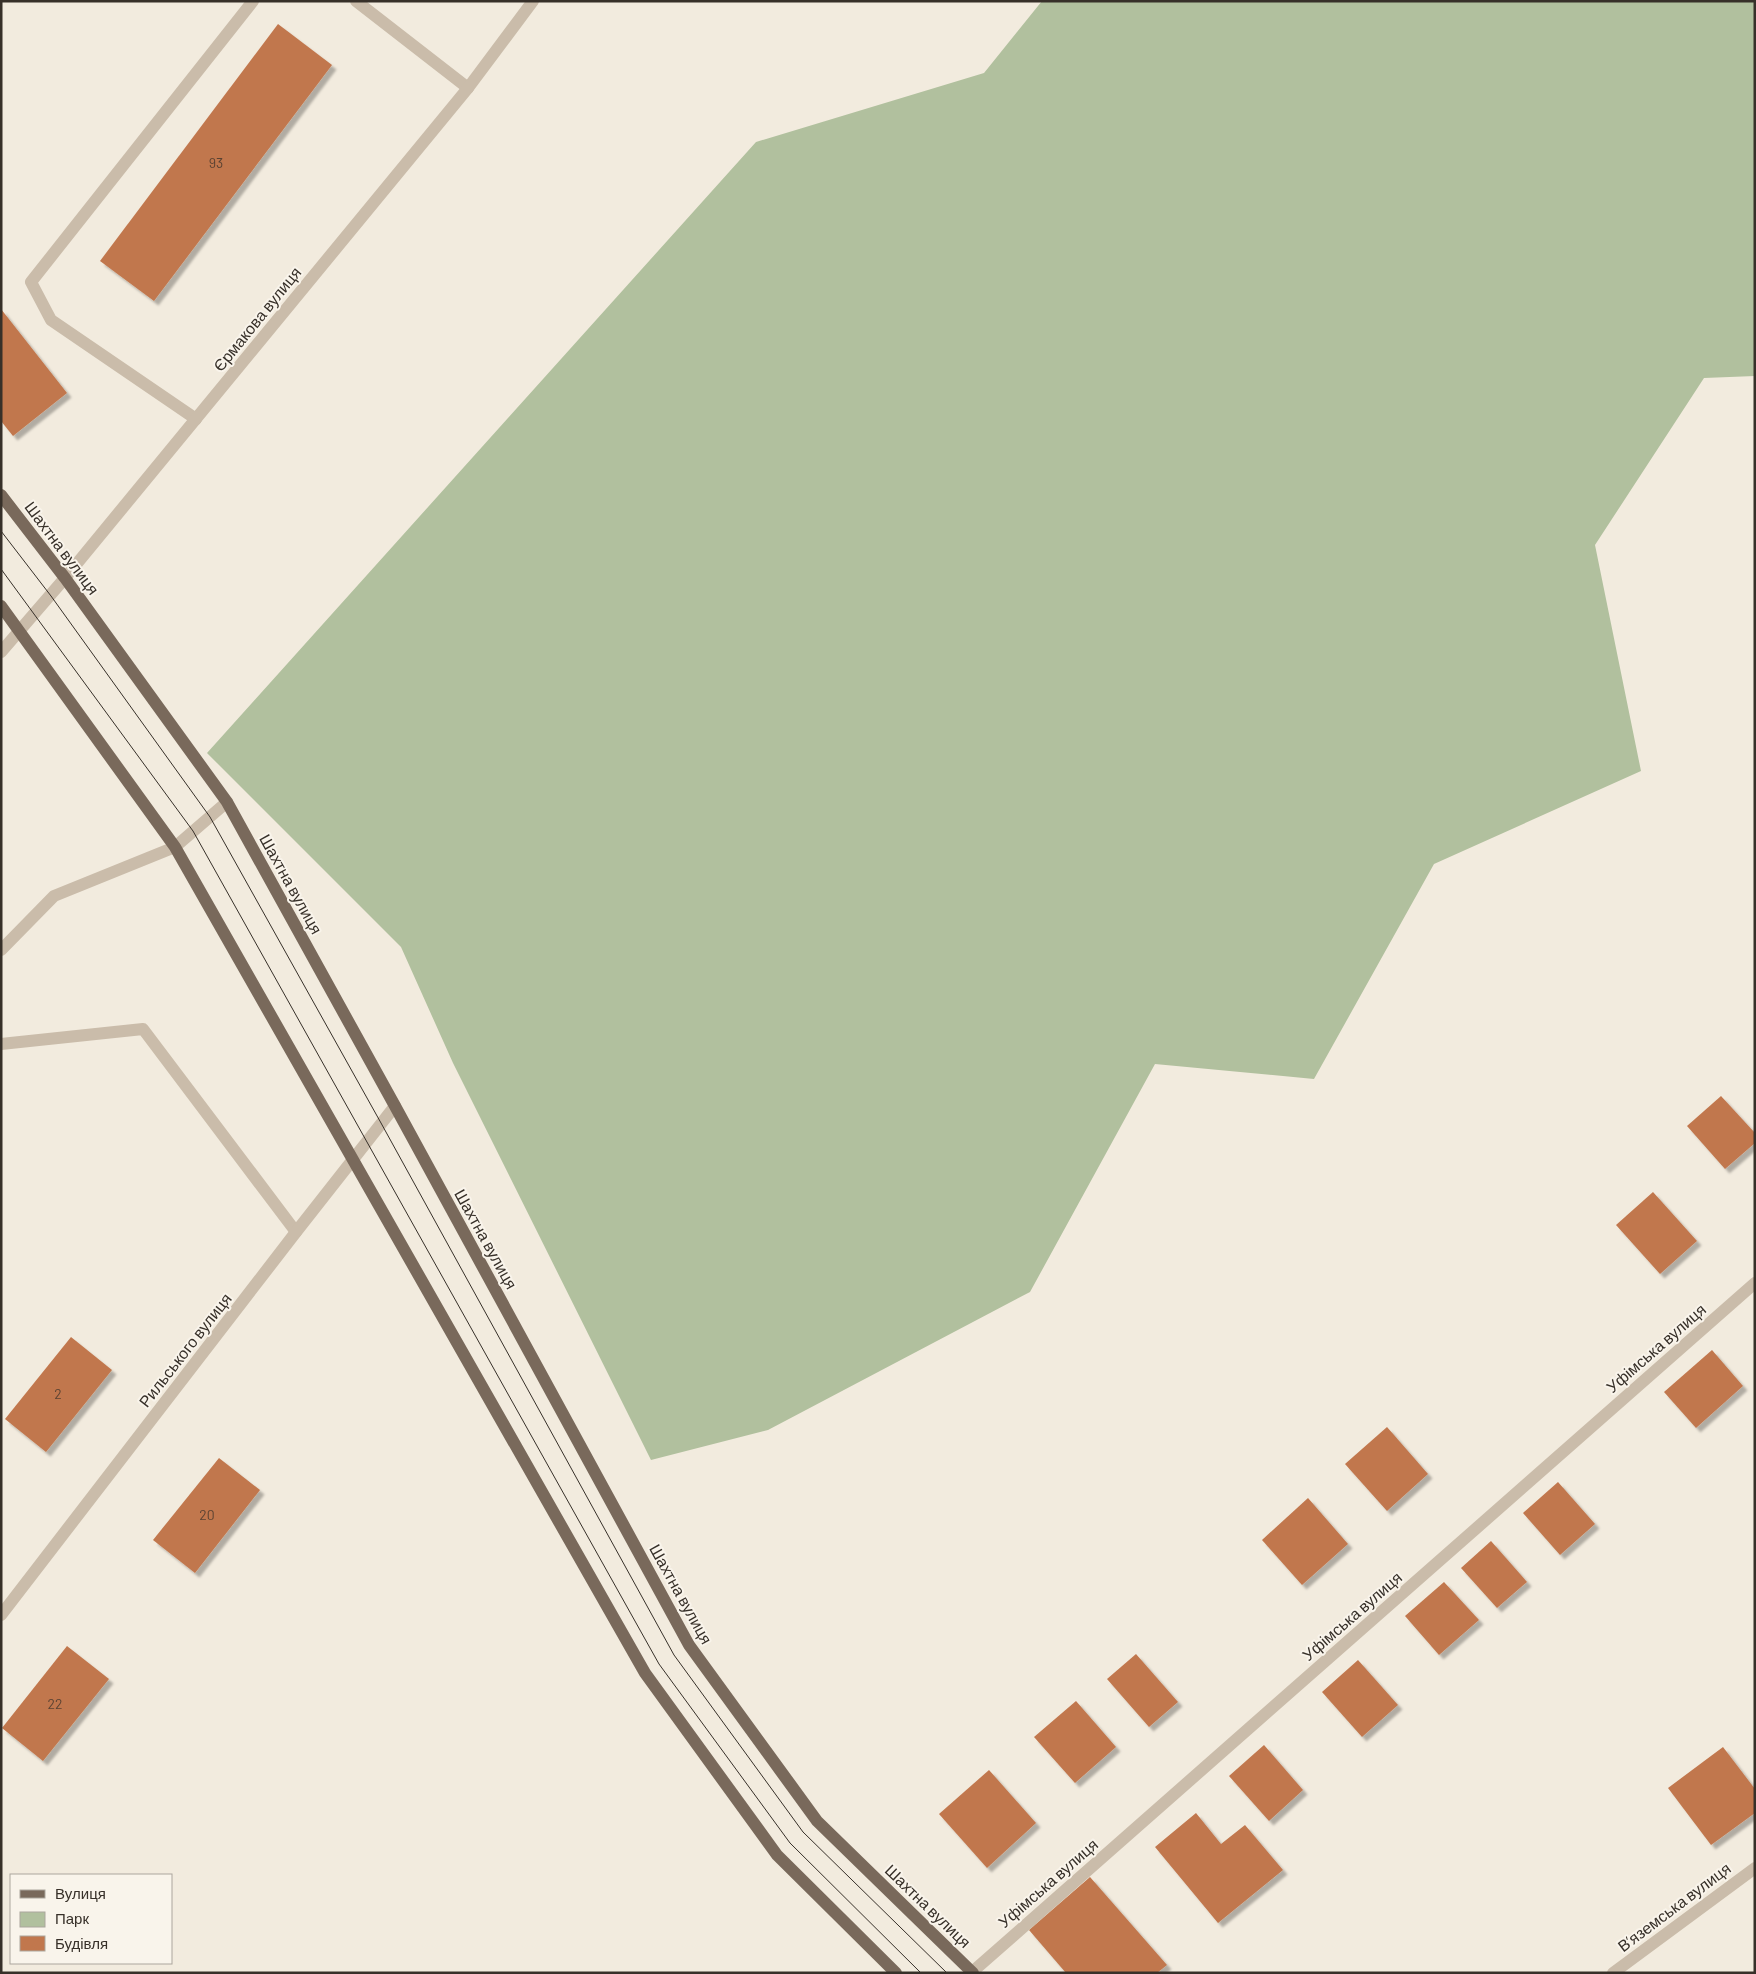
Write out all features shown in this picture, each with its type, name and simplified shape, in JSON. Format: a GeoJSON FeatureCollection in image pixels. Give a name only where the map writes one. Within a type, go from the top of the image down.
{"type":"FeatureCollection","features":[{"type":"Feature","properties":{"kind":"main road","name":"Шахтна вулиця"},"geometry":{"type":"LineString","coordinates":[[1,495],[65,578],[227,802],[396,1106],[689,1645],[817,1820],[972,1972]]}},
{"type":"Feature","properties":{"kind":"main road"},"geometry":{"type":"LineString","coordinates":[[1,606],[175,847],[645,1673],[777,1855],[896,1973]]}},
{"type":"Feature","properties":{"kind":"street"},"geometry":{"type":"LineString","coordinates":[[196,419],[51,320],[31,282],[253,1]]}},
{"type":"Feature","properties":{"kind":"street"},"geometry":{"type":"LineString","coordinates":[[356,1],[468,88]]}},
{"type":"Feature","properties":{"kind":"street","name":"Єрмакова вулиця"},"geometry":{"type":"LineString","coordinates":[[1,652],[65,578],[468,88],[534,1]]}},
{"type":"Feature","properties":{"kind":"street"},"geometry":{"type":"LineString","coordinates":[[1,950],[54,896],[175,847],[227,802]]}},
{"type":"Feature","properties":{"kind":"street"},"geometry":{"type":"LineString","coordinates":[[1,1044],[143,1029],[296,1232]]}},
{"type":"Feature","properties":{"kind":"street","name":"Рильського вулиця"},"geometry":{"type":"LineString","coordinates":[[1,1615],[353,1158],[396,1106]]}},
{"type":"Feature","properties":{"kind":"street","name":"Уфімська вулиця"},"geometry":{"type":"LineString","coordinates":[[972,1972],[1755,1283]]}},
{"type":"Feature","properties":{"kind":"street","name":"В’яземська вулиця"},"geometry":{"type":"LineString","coordinates":[[1613,1973],[1755,1868]]}},
{"type":"Feature","properties":{"kind":"green space"},"geometry":{"type":"Polygon","coordinates":[[[1042,1],[1755,1],[1755,376],[1704,378],[1595,545],[1641,771],[1434,864],[1314,1079],[1155,1064],[1030,1292],[768,1430],[651,1460],[453,1063],[401,947],[207,753],[756,142],[984,73],[1042,1]]]}},
{"type":"Feature","properties":{"kind":"building"},"geometry":{"type":"Polygon","coordinates":[[[278,24],[332,65],[154,301],[100,261],[278,24]]]}},
{"type":"Feature","properties":{"kind":"building"},"geometry":{"type":"Polygon","coordinates":[[[1,309],[67,393],[13,436],[1,421],[1,309]]]}},
{"type":"Feature","properties":{"kind":"building"},"geometry":{"type":"Polygon","coordinates":[[[1721,1096],[1755,1133],[1755,1143],[1725,1169],[1687,1126],[1721,1096]]]}},
{"type":"Feature","properties":{"kind":"building"},"geometry":{"type":"Polygon","coordinates":[[[1653,1192],[1697,1241],[1660,1274],[1616,1225],[1653,1192]]]}},
{"type":"Feature","properties":{"kind":"building"},"geometry":{"type":"Polygon","coordinates":[[[71,1337],[112,1370],[46,1452],[5,1419],[71,1337]]]}},
{"type":"Feature","properties":{"kind":"building"},"geometry":{"type":"Polygon","coordinates":[[[1712,1350],[1743,1386],[1696,1428],[1664,1392],[1712,1350]]]}},
{"type":"Feature","properties":{"kind":"building"},"geometry":{"type":"Polygon","coordinates":[[[1387,1427],[1428,1474],[1387,1511],[1345,1464],[1387,1427]]]}},
{"type":"Feature","properties":{"kind":"building"},"geometry":{"type":"Polygon","coordinates":[[[219,1458],[260,1490],[195,1573],[153,1540],[219,1458]]]}},
{"type":"Feature","properties":{"kind":"building"},"geometry":{"type":"Polygon","coordinates":[[[1558,1482],[1595,1524],[1560,1555],[1523,1513],[1558,1482]]]}},
{"type":"Feature","properties":{"kind":"building"},"geometry":{"type":"Polygon","coordinates":[[[1308,1498],[1348,1544],[1302,1585],[1262,1540],[1308,1498]]]}},
{"type":"Feature","properties":{"kind":"building"},"geometry":{"type":"Polygon","coordinates":[[[1491,1541],[1527,1582],[1497,1608],[1461,1568],[1491,1541]]]}},
{"type":"Feature","properties":{"kind":"building"},"geometry":{"type":"Polygon","coordinates":[[[1444,1582],[1479,1620],[1439,1655],[1405,1616],[1444,1582]]]}},
{"type":"Feature","properties":{"kind":"building"},"geometry":{"type":"Polygon","coordinates":[[[67,1646],[109,1679],[43,1761],[2,1728],[67,1646]]]}},
{"type":"Feature","properties":{"kind":"building"},"geometry":{"type":"Polygon","coordinates":[[[1136,1654],[1178,1702],[1149,1727],[1107,1679],[1136,1654]]]}},
{"type":"Feature","properties":{"kind":"building"},"geometry":{"type":"Polygon","coordinates":[[[1358,1660],[1398,1705],[1362,1737],[1322,1692],[1358,1660]]]}},
{"type":"Feature","properties":{"kind":"building"},"geometry":{"type":"Polygon","coordinates":[[[1076,1701],[1116,1747],[1075,1783],[1034,1737],[1076,1701]]]}},
{"type":"Feature","properties":{"kind":"building"},"geometry":{"type":"Polygon","coordinates":[[[1264,1745],[1303,1790],[1269,1821],[1229,1776],[1264,1745]]]}},
{"type":"Feature","properties":{"kind":"building"},"geometry":{"type":"Polygon","coordinates":[[[1723,1747],[1755,1789],[1755,1813],[1711,1845],[1668,1788],[1723,1747]]]}},
{"type":"Feature","properties":{"kind":"building"},"geometry":{"type":"Polygon","coordinates":[[[989,1770],[1036,1823],[987,1868],[939,1814],[989,1770]]]}},
{"type":"Feature","properties":{"kind":"building"},"geometry":{"type":"Polygon","coordinates":[[[1196,1813],[1221,1844],[1245,1825],[1283,1870],[1218,1923],[1155,1847],[1196,1813]]]}},
{"type":"Feature","properties":{"kind":"building"},"geometry":{"type":"Polygon","coordinates":[[[1090,1877],[1167,1965],[1157,1973],[1066,1973],[1029,1930],[1090,1877]]]}},
{"type":"Feature","properties":{"kind":"tram line"},"geometry":{"type":"LineString","coordinates":[[1,531],[51,596],[210,817],[674,1655],[803,1832],[947,1973]]}},
{"type":"Feature","properties":{"kind":"tram line"},"geometry":{"type":"LineString","coordinates":[[1,569],[193,831],[659,1664],[790,1843],[921,1973]]}}]}
